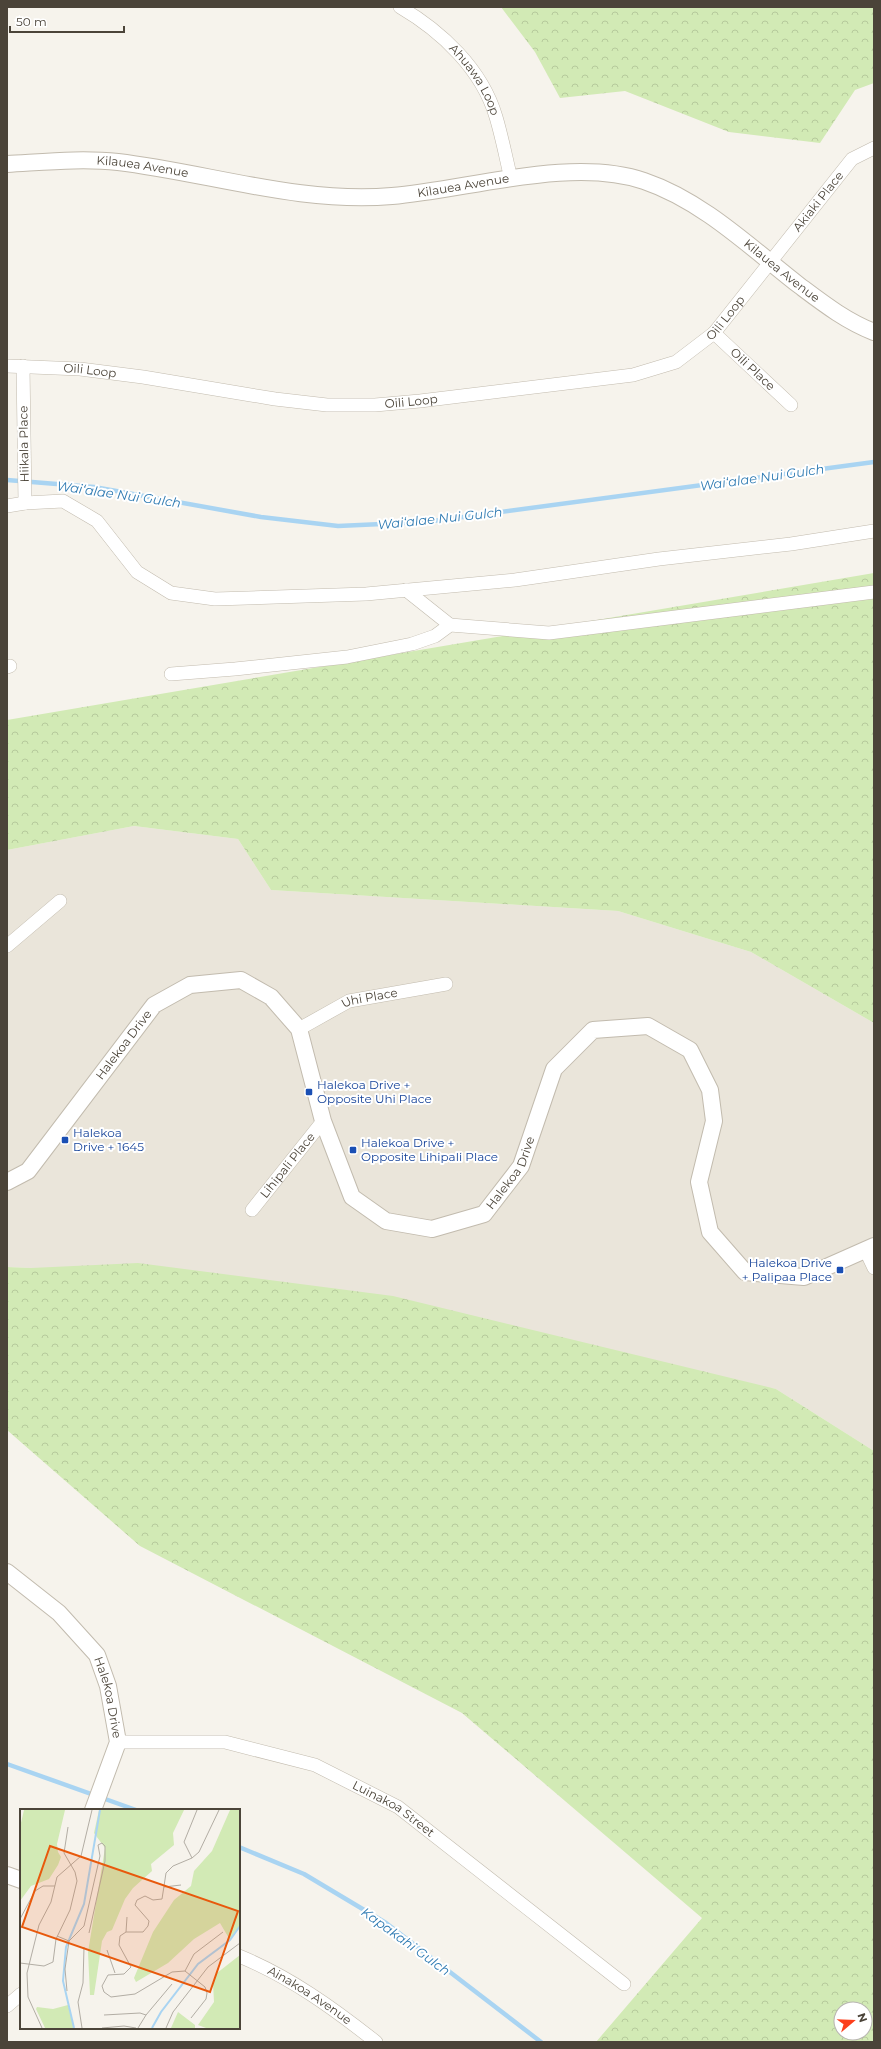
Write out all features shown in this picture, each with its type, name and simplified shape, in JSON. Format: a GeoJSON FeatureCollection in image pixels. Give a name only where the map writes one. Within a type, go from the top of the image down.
{"type":"FeatureCollection","features":[{"type":"Feature","properties":{"kind":"street","name":"Ahuawa Loop"},"geometry":{"type":"LineString","coordinates":[[400,7],[420,18],[445,39],[466,62],[484,89],[496,115],[511,179]]}},
{"type":"Feature","properties":{"kind":"street","name":"Akiaki Place"},"geometry":{"type":"LineString","coordinates":[[769,262],[852,159],[874,148]]}},
{"type":"Feature","properties":{"kind":"street","name":"Kilauea Avenue"},"geometry":{"type":"LineString","coordinates":[[7,164],[73,160],[118,162],[268,188],[342,197],[391,196],[511,179],[581,172],[605,172],[641,180],[684,198],[839,316],[874,332]]}},
{"type":"Feature","properties":{"kind":"street","name":"Oili Loop"},"geometry":{"type":"LineString","coordinates":[[7,366],[80,369],[143,377],[275,399],[327,405],[375,405],[464,396],[633,375],[676,362],[714,333],[769,262]]}},
{"type":"Feature","properties":{"kind":"street","name":"Oili Place"},"geometry":{"type":"LineString","coordinates":[[714,333],[791,405]]}},
{"type":"Feature","properties":{"kind":"street","name":"Hiikala Place"},"geometry":{"type":"LineString","coordinates":[[23,366],[24,497]]}},
{"type":"Feature","properties":{"kind":"street"},"geometry":{"type":"LineString","coordinates":[[7,506],[24,497],[63,501],[97,521],[137,572],[171,593],[215,599],[366,594],[515,580],[659,559],[791,544],[874,531]]}},
{"type":"Feature","properties":{"kind":"street"},"geometry":{"type":"LineString","coordinates":[[406,590],[450,625],[549,633],[874,592]]}},
{"type":"Feature","properties":{"kind":"street"},"geometry":{"type":"LineString","coordinates":[[171,674],[235,669],[346,657],[412,644],[436,636],[450,625]]}},
{"type":"Feature","properties":{"kind":"street"},"geometry":{"type":"LineString","coordinates":[[7,946],[60,901]]}},
{"type":"Feature","properties":{"kind":"street","name":"Halekoa Drive"},"geometry":{"type":"LineString","coordinates":[[7,1182],[28,1171],[154,1005],[190,985],[241,980],[271,997],[299,1028],[323,1121],[352,1197],[386,1221],[432,1229],[484,1214],[521,1166],[554,1069],[593,1030],[648,1026],[690,1050],[710,1090],[714,1121],[699,1182],[710,1232],[745,1272],[804,1277],[870,1248]]}},
{"type":"Feature","properties":{"kind":"street","name":"Uhi Place"},"geometry":{"type":"LineString","coordinates":[[299,1028],[349,1001],[446,984]]}},
{"type":"Feature","properties":{"kind":"street","name":"Lihipali Place"},"geometry":{"type":"LineString","coordinates":[[252,1210],[323,1121]]}},
{"type":"Feature","properties":{"kind":"street"},"geometry":{"type":"LineString","coordinates":[[870,1248],[874,1268]]}},
{"type":"Feature","properties":{"kind":"street","name":"Halekoa Drive"},"geometry":{"type":"LineString","coordinates":[[7,1572],[59,1613],[97,1655],[108,1686],[118,1742],[93,1809]]}},
{"type":"Feature","properties":{"kind":"street","name":"Luinakoa Street"},"geometry":{"type":"LineString","coordinates":[[118,1742],[225,1742],[316,1765],[398,1807],[624,1984]]}},
{"type":"Feature","properties":{"kind":"street"},"geometry":{"type":"LineString","coordinates":[[7,1875],[20,1880]]}},
{"type":"Feature","properties":{"kind":"street","name":"Ainakoa Avenue"},"geometry":{"type":"LineString","coordinates":[[240,1956],[293,1982],[332,2008],[376,2042]]}},
{"type":"Feature","properties":{"kind":"street"},"geometry":{"type":"LineString","coordinates":[[7,2006],[20,1995]]}},
{"type":"Feature","properties":{"kind":"shaded area"},"geometry":{"type":"Polygon","coordinates":[[[134,826],[238,839],[271,890],[618,911],[751,952],[874,1023],[874,1451],[776,1389],[31,1268],[7,1267],[7,850],[134,826]]]}},
{"type":"Feature","properties":{"kind":"green space"},"geometry":{"type":"Polygon","coordinates":[[[501,7],[874,7],[874,83],[855,90],[820,143],[729,132],[625,91],[560,98],[535,52],[501,7]]]}},
{"type":"Feature","properties":{"kind":"green space"},"geometry":{"type":"Polygon","coordinates":[[[874,573],[874,1023],[751,952],[618,911],[271,890],[238,839],[134,826],[7,850],[7,720],[874,573]]]}},
{"type":"Feature","properties":{"kind":"green space"},"geometry":{"type":"Polygon","coordinates":[[[138,1263],[393,1296],[776,1389],[874,1451],[874,2042],[596,2042],[702,1918],[462,1713],[140,1546],[7,1430],[7,1267],[31,1268],[138,1263]]]}},
{"type":"Feature","properties":{"kind":"waterway","name":"Waiʻalae Nui Gulch"},"geometry":{"type":"LineString","coordinates":[[7,480],[94,487],[261,517],[338,526],[426,522],[874,462]]}},
{"type":"Feature","properties":{"kind":"waterway","name":"Kapakahi Gulch"},"geometry":{"type":"LineString","coordinates":[[7,1764],[133,1809]]}},
{"type":"Feature","properties":{"kind":"waterway","name":"Kapakahi Gulch"},"geometry":{"type":"LineString","coordinates":[[240,1847],[304,1874],[386,1923],[541,2042]]}},
{"type":"Feature","properties":{"kind":"place","name":"Halekoa Drive + Opposite Uhi Place"},"geometry":{"type":"Point","coordinates":[309,1092]}},
{"type":"Feature","properties":{"kind":"place","name":"Halekoa Drive + 1645"},"geometry":{"type":"Point","coordinates":[65,1140]}},
{"type":"Feature","properties":{"kind":"place","name":"Halekoa Drive + Opposite Lihipali Place"},"geometry":{"type":"Point","coordinates":[353,1150]}},
{"type":"Feature","properties":{"kind":"place","name":"Halekoa Drive + Palipaa Place"},"geometry":{"type":"Point","coordinates":[840,1270]}}]}
